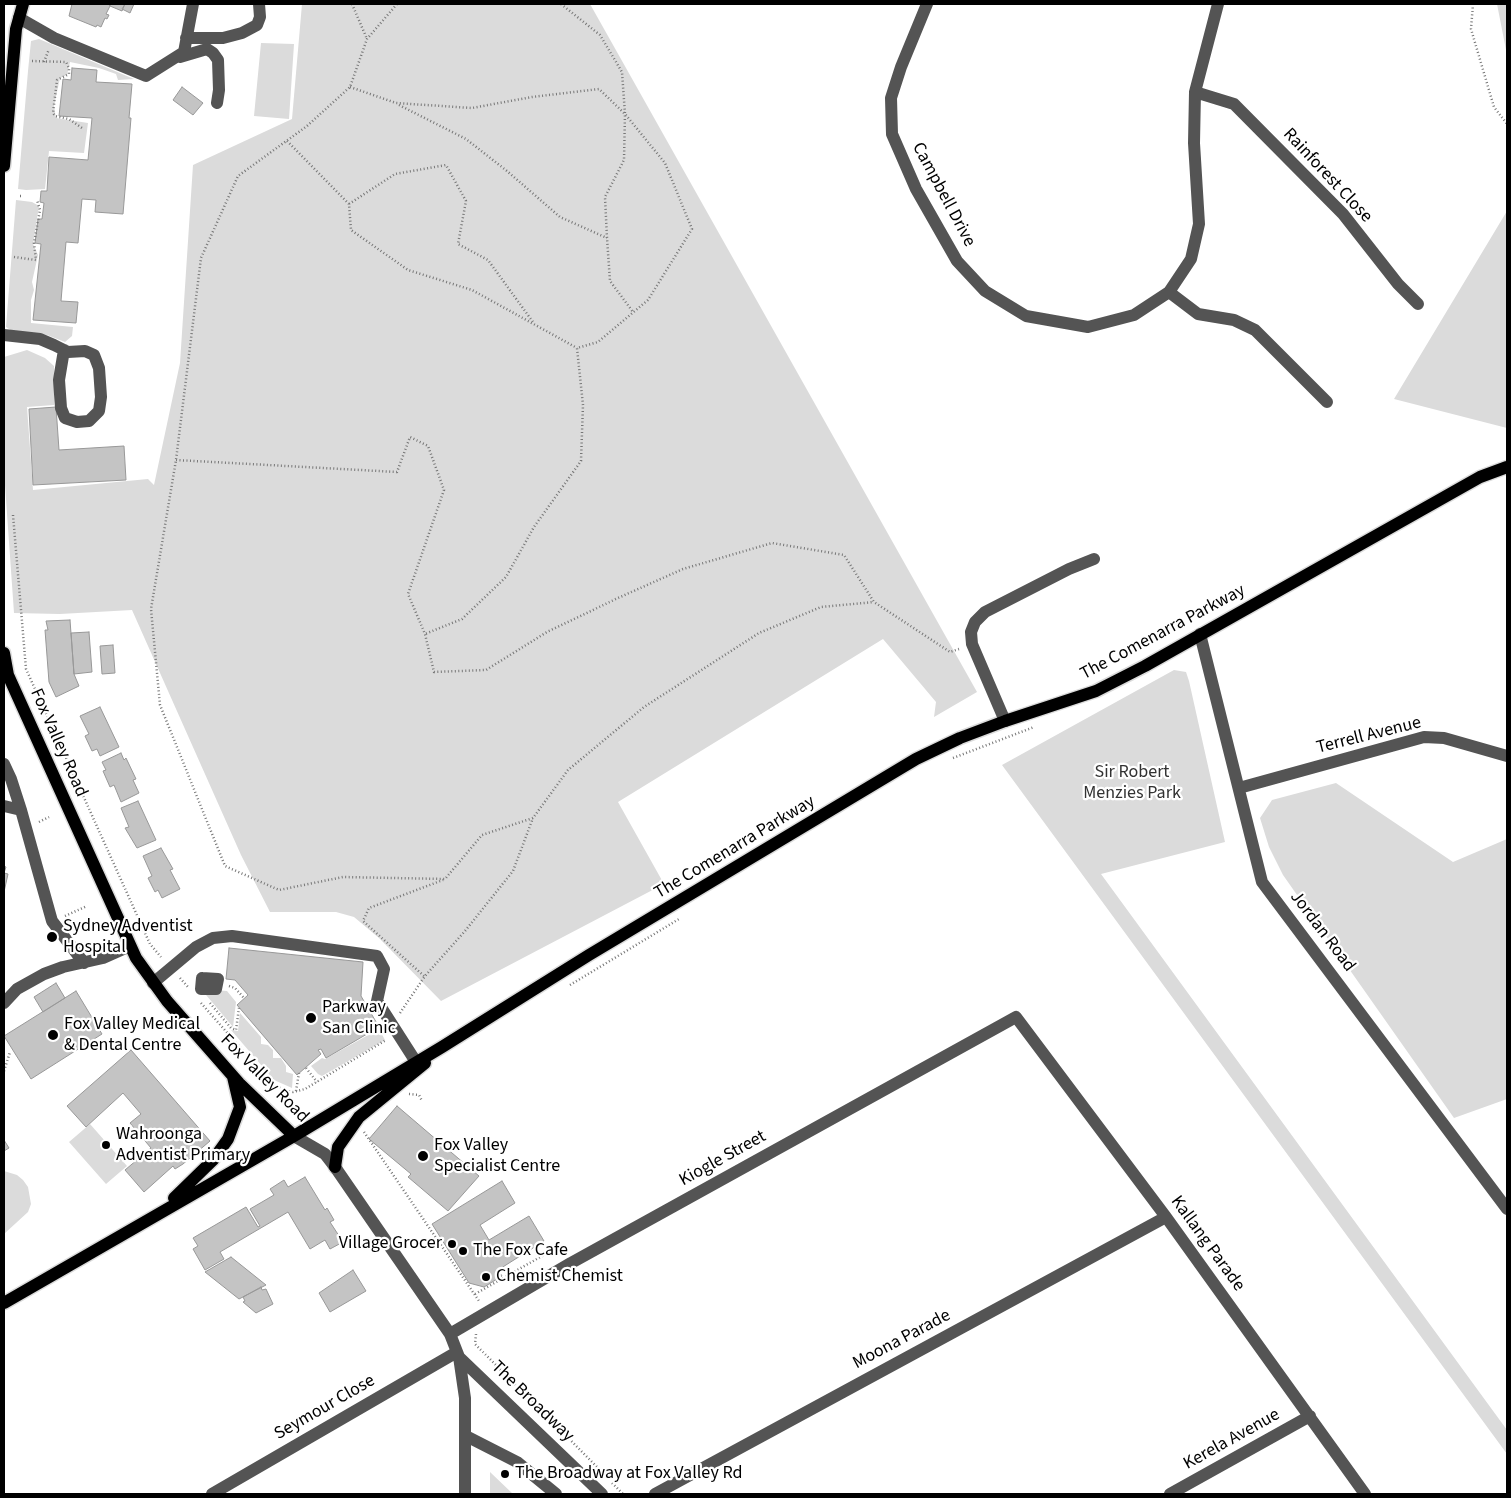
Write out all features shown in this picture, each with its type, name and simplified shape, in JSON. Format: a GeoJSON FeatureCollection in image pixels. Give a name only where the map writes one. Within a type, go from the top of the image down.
{"type":"FeatureCollection","features":[{"type":"Feature","properties":{"kind":"main road"},"geometry":{"type":"LineString","coordinates":[[4,166],[18,18],[23,4]]}},
{"type":"Feature","properties":{"kind":"main road","name":"The Comenarra Parkway"},"geometry":{"type":"LineString","coordinates":[[4,1303],[294,1136],[442,1047],[590,954],[916,759],[960,738],[1096,691],[1480,477],[1507,466]]}},
{"type":"Feature","properties":{"kind":"main road","name":"Fox Valley Road"},"geometry":{"type":"LineString","coordinates":[[4,653],[8,675],[130,946],[153,983],[232,1075],[294,1136]]}},
{"type":"Feature","properties":{"kind":"main road"},"geometry":{"type":"LineString","coordinates":[[335,1166],[338,1147],[359,1117],[407,1080],[442,1047]]}},
{"type":"Feature","properties":{"kind":"main road"},"geometry":{"type":"LineString","coordinates":[[156,1214],[194,1180],[228,1138],[240,1107],[232,1075]]}},
{"type":"Feature","properties":{"kind":"street"},"geometry":{"type":"LineString","coordinates":[[180,57],[184,52],[194,4]]}},
{"type":"Feature","properties":{"kind":"street"},"geometry":{"type":"LineString","coordinates":[[186,38],[223,38],[257,26],[260,17],[259,4]]}},
{"type":"Feature","properties":{"kind":"street","name":"Campbell Drive"},"geometry":{"type":"LineString","coordinates":[[927,4],[900,67],[892,98],[892,134],[916,189],[957,261],[985,291],[1026,316],[1088,327],[1134,315],[1169,292],[1191,259],[1199,224],[1194,143],[1196,92],[1218,4]]}},
{"type":"Feature","properties":{"kind":"street"},"geometry":{"type":"LineString","coordinates":[[18,18],[54,38],[146,76],[180,57],[207,49],[218,60],[219,90],[217,103]]}},
{"type":"Feature","properties":{"kind":"street","name":"Rainforest Close"},"geometry":{"type":"LineString","coordinates":[[1196,92],[1234,104],[1343,214],[1398,284],[1418,304]]}},
{"type":"Feature","properties":{"kind":"street"},"geometry":{"type":"LineString","coordinates":[[1169,292],[1198,314],[1234,320],[1254,330],[1327,402]]}},
{"type":"Feature","properties":{"kind":"street"},"geometry":{"type":"LineString","coordinates":[[4,335],[40,339],[68,351],[85,350],[94,355],[99,368],[102,397],[99,411],[89,421],[77,422],[66,418],[61,408],[59,380],[68,351]]}},
{"type":"Feature","properties":{"kind":"street"},"geometry":{"type":"LineString","coordinates":[[1006,721],[972,644],[971,632],[975,622],[985,612],[1069,569],[1094,559]]}},
{"type":"Feature","properties":{"kind":"street","name":"Jordan Road"},"geometry":{"type":"LineString","coordinates":[[1200,634],[1262,882],[1507,1209]]}},
{"type":"Feature","properties":{"kind":"street","name":"Terrell Avenue"},"geometry":{"type":"LineString","coordinates":[[1239,788],[1424,737],[1444,738],[1507,756]]}},
{"type":"Feature","properties":{"kind":"street"},"geometry":{"type":"LineString","coordinates":[[4,764],[21,810],[52,921],[84,963]]}},
{"type":"Feature","properties":{"kind":"street"},"geometry":{"type":"LineString","coordinates":[[4,806],[21,810]]}},
{"type":"Feature","properties":{"kind":"street"},"geometry":{"type":"LineString","coordinates":[[153,983],[196,947],[213,938],[232,936],[367,953],[377,956],[384,969],[378,1001],[416,1062]]}},
{"type":"Feature","properties":{"kind":"street"},"geometry":{"type":"LineString","coordinates":[[4,1003],[17,989],[44,974],[63,966],[84,963],[130,946]]}},
{"type":"Feature","properties":{"kind":"street","name":"Kallang Parade"},"geometry":{"type":"LineString","coordinates":[[1016,1017],[1166,1217],[1365,1494]]}},
{"type":"Feature","properties":{"kind":"street","name":"Kiogle Street"},"geometry":{"type":"LineString","coordinates":[[450,1334],[571,1264],[1016,1017]]}},
{"type":"Feature","properties":{"kind":"street","name":"Fox Valley Road"},"geometry":{"type":"LineString","coordinates":[[294,1136],[325,1154],[335,1166],[450,1334],[458,1354],[465,1398],[465,1494]]}},
{"type":"Feature","properties":{"kind":"street","name":"Moona Parade"},"geometry":{"type":"LineString","coordinates":[[655,1494],[1166,1217]]}},
{"type":"Feature","properties":{"kind":"street","name":"Seymour Close"},"geometry":{"type":"LineString","coordinates":[[212,1494],[458,1354]]}},
{"type":"Feature","properties":{"kind":"street","name":"The Broadway"},"geometry":{"type":"LineString","coordinates":[[458,1354],[602,1494]]}},
{"type":"Feature","properties":{"kind":"street","name":"Kerela Avenue"},"geometry":{"type":"LineString","coordinates":[[1170,1494],[1310,1416]]}},
{"type":"Feature","properties":{"kind":"street"},"geometry":{"type":"LineString","coordinates":[[466,1436],[517,1462],[556,1494]]}},
{"type":"Feature","properties":{"kind":"path"},"geometry":{"type":"LineString","coordinates":[[352,4],[367,40]]}},
{"type":"Feature","properties":{"kind":"path"},"geometry":{"type":"LineString","coordinates":[[397,4],[367,40],[350,87],[307,126],[238,176],[201,258],[176,460],[151,609],[160,705],[225,866],[279,890],[343,877],[445,879]]}},
{"type":"Feature","properties":{"kind":"path"},"geometry":{"type":"LineString","coordinates":[[561,4],[600,35],[622,72],[625,114],[624,160],[605,197],[610,281],[633,312]]}},
{"type":"Feature","properties":{"kind":"path"},"geometry":{"type":"LineString","coordinates":[[1473,4],[1471,29],[1494,107],[1507,124]]}},
{"type":"Feature","properties":{"kind":"path"},"geometry":{"type":"LineString","coordinates":[[32,61],[66,62],[69,74],[57,80],[53,113],[55,116],[69,119],[82,128]]}},
{"type":"Feature","properties":{"kind":"path"},"geometry":{"type":"LineString","coordinates":[[350,87],[396,103],[466,139],[507,171],[560,217],[607,238]]}},
{"type":"Feature","properties":{"kind":"path"},"geometry":{"type":"LineString","coordinates":[[286,141],[349,204],[351,230],[408,270],[472,290],[577,348],[598,342],[648,300],[692,229],[665,163],[625,114],[599,89],[532,96],[472,108],[396,103]]}},
{"type":"Feature","properties":{"kind":"path"},"geometry":{"type":"LineString","coordinates":[[349,204],[395,174],[446,165],[466,201],[458,244],[488,260],[534,324]]}},
{"type":"Feature","properties":{"kind":"path"},"geometry":{"type":"LineString","coordinates":[[14,257],[36,260],[36,246],[34,243],[40,210],[37,200]]}},
{"type":"Feature","properties":{"kind":"path"},"geometry":{"type":"LineString","coordinates":[[425,634],[462,620],[506,577],[534,527],[581,461],[583,405],[577,348]]}},
{"type":"Feature","properties":{"kind":"path"},"geometry":{"type":"LineString","coordinates":[[176,460],[397,472],[410,437],[428,446],[444,490],[408,594],[425,634],[434,672],[486,670],[547,632],[683,569],[772,543],[844,555],[874,602],[950,652],[972,644]]}},
{"type":"Feature","properties":{"kind":"path"},"geometry":{"type":"LineString","coordinates":[[13,515],[26,669],[150,944],[189,989]]}},
{"type":"Feature","properties":{"kind":"path"},"geometry":{"type":"LineString","coordinates":[[389,1019],[400,1014],[425,976],[465,931],[513,871],[533,818],[568,770],[644,707],[759,633],[821,607],[874,602]]}},
{"type":"Feature","properties":{"kind":"path"},"geometry":{"type":"LineString","coordinates":[[951,759],[1040,725]]}},
{"type":"Feature","properties":{"kind":"path"},"geometry":{"type":"LineString","coordinates":[[425,976],[363,922],[369,908],[445,879],[482,836],[533,818]]}},
{"type":"Feature","properties":{"kind":"path"},"geometry":{"type":"LineString","coordinates":[[52,921],[87,906]]}},
{"type":"Feature","properties":{"kind":"path"},"geometry":{"type":"LineString","coordinates":[[570,985],[679,919]]}},
{"type":"Feature","properties":{"kind":"path"},"geometry":{"type":"LineString","coordinates":[[217,985],[234,988],[243,997],[241,1001]]}},
{"type":"Feature","properties":{"kind":"path"},"geometry":{"type":"LineString","coordinates":[[195,996],[266,1078],[282,1090],[296,1091],[317,1082],[398,1033]]}},
{"type":"Feature","properties":{"kind":"path"},"geometry":{"type":"LineString","coordinates":[[205,997],[231,1028],[236,1030],[239,1008]]}},
{"type":"Feature","properties":{"kind":"path"},"geometry":{"type":"LineString","coordinates":[[4,1071],[10,1052]]}},
{"type":"Feature","properties":{"kind":"path"},"geometry":{"type":"LineString","coordinates":[[306,1068],[317,1082]]}},
{"type":"Feature","properties":{"kind":"path"},"geometry":{"type":"LineString","coordinates":[[296,1091],[299,1073]]}},
{"type":"Feature","properties":{"kind":"path"},"geometry":{"type":"LineString","coordinates":[[402,1100],[410,1094],[412,1086]]}},
{"type":"Feature","properties":{"kind":"path"},"geometry":{"type":"LineString","coordinates":[[410,1094],[419,1095],[422,1101]]}},
{"type":"Feature","properties":{"kind":"path"},"geometry":{"type":"LineString","coordinates":[[362,1129],[482,1304]]}},
{"type":"Feature","properties":{"kind":"path"},"geometry":{"type":"LineString","coordinates":[[475,1294],[558,1247]]}},
{"type":"Feature","properties":{"kind":"path"},"geometry":{"type":"LineString","coordinates":[[482,1330],[476,1334],[475,1344],[623,1494]]}},
{"type":"Feature","properties":{"kind":"green space"},"geometry":{"type":"Polygon","coordinates":[[[302,4],[590,4],[977,692],[934,717],[936,702],[883,639],[618,802],[664,884],[441,1001],[379,938],[354,917],[336,912],[270,912],[241,855],[132,610],[60,614],[14,613],[4,471],[4,357],[27,350],[45,358],[54,366],[54,405],[27,407],[33,490],[148,479],[154,485],[180,363],[193,165],[292,119],[302,4]]]}},
{"type":"Feature","properties":{"kind":"green space"},"geometry":{"type":"Polygon","coordinates":[[[1497,4],[1507,4],[1507,55],[1497,4]]]}},
{"type":"Feature","properties":{"kind":"green space"},"geometry":{"type":"Polygon","coordinates":[[[39,39],[134,79],[118,80],[116,74],[99,68],[70,62],[67,75],[60,78],[54,106],[56,118],[88,123],[84,153],[49,151],[45,189],[26,190],[18,189],[28,71],[31,41],[39,39]]]}},
{"type":"Feature","properties":{"kind":"green space"},"geometry":{"type":"Polygon","coordinates":[[[261,43],[294,44],[289,119],[254,116],[261,43]]]}},
{"type":"Feature","properties":{"kind":"green space"},"geometry":{"type":"Polygon","coordinates":[[[16,200],[32,202],[39,206],[33,244],[38,255],[32,282],[34,290],[31,300],[31,323],[73,327],[72,336],[65,342],[47,335],[12,331],[6,327],[16,200]]]}},
{"type":"Feature","properties":{"kind":"green space"},"geometry":{"type":"Polygon","coordinates":[[[1507,211],[1507,428],[1394,399],[1507,211]]]}},
{"type":"Feature","properties":{"kind":"green space","name":"Sir Robert Menzies Park"},"geometry":{"type":"Polygon","coordinates":[[[1174,670],[1186,672],[1189,681],[1225,842],[1101,874],[1507,1430],[1507,1454],[1002,765],[1174,670]]]}},
{"type":"Feature","properties":{"kind":"green space"},"geometry":{"type":"Polygon","coordinates":[[[1336,783],[1453,862],[1507,839],[1507,1099],[1454,1118],[1283,875],[1269,847],[1260,818],[1272,800],[1336,783]]]}},
{"type":"Feature","properties":{"kind":"green space"},"geometry":{"type":"Polygon","coordinates":[[[201,989],[227,991],[236,1002],[233,1027],[201,989]]]}},
{"type":"Feature","properties":{"kind":"green space"},"geometry":{"type":"Polygon","coordinates":[[[240,1013],[261,1037],[261,1044],[268,1045],[273,1050],[273,1058],[281,1058],[286,1066],[286,1072],[293,1074],[292,1088],[274,1080],[231,1030],[238,1031],[240,1013]]]}},
{"type":"Feature","properties":{"kind":"green space"},"geometry":{"type":"Polygon","coordinates":[[[379,1029],[385,1040],[322,1076],[311,1066],[322,1058],[325,1059],[379,1029]]]}},
{"type":"Feature","properties":{"kind":"green space"},"geometry":{"type":"Polygon","coordinates":[[[90,1124],[127,1166],[106,1184],[69,1142],[90,1124]]]}},
{"type":"Feature","properties":{"kind":"green space"},"geometry":{"type":"Polygon","coordinates":[[[4,1171],[17,1175],[23,1180],[28,1187],[31,1204],[28,1212],[4,1234],[4,1171]]]}},
{"type":"Feature","properties":{"kind":"green space"},"geometry":{"type":"Polygon","coordinates":[[[490,1472],[513,1494],[490,1494],[490,1472]]]}},
{"type":"Feature","properties":{"kind":"building"},"geometry":{"type":"Polygon","coordinates":[[[72,4],[108,4],[110,6],[106,14],[109,15],[107,19],[105,18],[101,27],[97,25],[96,27],[69,16],[72,4]]]}},
{"type":"Feature","properties":{"kind":"building"},"geometry":{"type":"Polygon","coordinates":[[[111,4],[125,4],[122,11],[110,6],[111,4]]]}},
{"type":"Feature","properties":{"kind":"building"},"geometry":{"type":"Polygon","coordinates":[[[125,4],[134,4],[130,13],[122,9],[125,4]]]}},
{"type":"Feature","properties":{"kind":"building"},"geometry":{"type":"Polygon","coordinates":[[[72,68],[97,70],[96,82],[132,84],[123,214],[95,212],[96,200],[82,199],[78,243],[66,242],[61,301],[78,302],[76,323],[33,320],[41,244],[35,243],[38,219],[42,219],[44,203],[40,202],[41,191],[47,191],[49,157],[88,160],[92,118],[59,116],[63,79],[71,80],[72,68]]]}},
{"type":"Feature","properties":{"kind":"building"},"geometry":{"type":"Polygon","coordinates":[[[182,87],[203,103],[193,115],[173,100],[182,87]]]}},
{"type":"Feature","properties":{"kind":"building"},"geometry":{"type":"Polygon","coordinates":[[[56,407],[59,450],[124,446],[126,480],[33,485],[29,409],[56,407]]]}},
{"type":"Feature","properties":{"kind":"building"},"geometry":{"type":"Polygon","coordinates":[[[70,620],[74,674],[79,686],[56,697],[49,682],[45,630],[48,630],[46,621],[70,620]]]}},
{"type":"Feature","properties":{"kind":"building"},"geometry":{"type":"Polygon","coordinates":[[[89,632],[92,672],[74,674],[71,633],[89,632]]]}},
{"type":"Feature","properties":{"kind":"building"},"geometry":{"type":"Polygon","coordinates":[[[113,645],[115,673],[102,674],[100,646],[113,645]]]}},
{"type":"Feature","properties":{"kind":"building"},"geometry":{"type":"Polygon","coordinates":[[[100,707],[119,747],[100,756],[97,749],[92,751],[85,736],[89,734],[80,716],[100,707]]]}},
{"type":"Feature","properties":{"kind":"building"},"geometry":{"type":"Polygon","coordinates":[[[121,753],[124,760],[126,758],[136,779],[133,780],[139,793],[121,802],[114,785],[110,787],[103,771],[106,770],[102,762],[121,753]]]}},
{"type":"Feature","properties":{"kind":"building"},"geometry":{"type":"Polygon","coordinates":[[[138,801],[156,840],[137,848],[125,828],[129,827],[121,808],[138,801]]]}},
{"type":"Feature","properties":{"kind":"building"},"geometry":{"type":"Polygon","coordinates":[[[161,848],[173,869],[170,870],[180,889],[162,898],[158,890],[155,892],[148,878],[152,876],[143,856],[161,848]]]}},
{"type":"Feature","properties":{"kind":"building"},"geometry":{"type":"Polygon","coordinates":[[[4,873],[8,874],[4,892],[4,873]]]}},
{"type":"Feature","properties":{"kind":"building","name":"Parkway San Clinic"},"geometry":{"type":"Polygon","coordinates":[[[229,948],[363,962],[361,996],[379,1027],[326,1058],[321,1049],[318,1050],[321,1054],[297,1075],[237,1005],[248,995],[235,980],[226,979],[229,948]]]}},
{"type":"Feature","properties":{"kind":"building"},"geometry":{"type":"Polygon","coordinates":[[[56,983],[65,998],[43,1012],[34,997],[56,983]]]}},
{"type":"Feature","properties":{"kind":"building","name":"Fox Valley Medical & Dental Centre"},"geometry":{"type":"Polygon","coordinates":[[[76,991],[102,1034],[31,1079],[4,1036],[76,991]]]}},
{"type":"Feature","properties":{"kind":"building"},"geometry":{"type":"Polygon","coordinates":[[[131,1050],[210,1141],[183,1164],[175,1169],[173,1166],[144,1192],[125,1170],[151,1148],[130,1123],[141,1114],[123,1093],[86,1127],[67,1106],[131,1050]]]}},
{"type":"Feature","properties":{"kind":"building","name":"Fox Valley Specialist Centre"},"geometry":{"type":"Polygon","coordinates":[[[397,1106],[479,1176],[448,1211],[408,1177],[411,1174],[369,1139],[397,1106]]]}},
{"type":"Feature","properties":{"kind":"building"},"geometry":{"type":"Polygon","coordinates":[[[4,1140],[9,1148],[4,1151],[4,1140]]]}},
{"type":"Feature","properties":{"kind":"building"},"geometry":{"type":"Polygon","coordinates":[[[305,1177],[325,1210],[327,1208],[334,1220],[330,1222],[343,1242],[330,1249],[325,1240],[310,1249],[288,1212],[220,1252],[224,1259],[205,1270],[193,1249],[198,1246],[193,1238],[246,1207],[258,1227],[260,1226],[250,1209],[274,1195],[270,1189],[284,1180],[288,1187],[305,1177]]]}},
{"type":"Feature","properties":{"kind":"building"},"geometry":{"type":"Polygon","coordinates":[[[502,1181],[515,1203],[480,1225],[489,1240],[529,1216],[544,1241],[498,1270],[502,1276],[484,1287],[469,1283],[432,1224],[502,1181]]]}},
{"type":"Feature","properties":{"kind":"building"},"geometry":{"type":"Polygon","coordinates":[[[231,1257],[266,1285],[239,1299],[205,1272],[231,1257]]]}},
{"type":"Feature","properties":{"kind":"building"},"geometry":{"type":"Polygon","coordinates":[[[353,1270],[366,1291],[330,1312],[319,1293],[353,1270]]]}},
{"type":"Feature","properties":{"kind":"building"},"geometry":{"type":"Polygon","coordinates":[[[261,1287],[262,1290],[266,1289],[273,1304],[256,1313],[243,1302],[245,1301],[243,1297],[261,1287]]]}},
{"type":"Feature","properties":{"kind":"place","name":"Sydney Adventist Hospital"},"geometry":{"type":"Point","coordinates":[52,937]}},
{"type":"Feature","properties":{"kind":"place","name":"Parkway San Clinic"},"geometry":{"type":"Point","coordinates":[311,1018]}},
{"type":"Feature","properties":{"kind":"place","name":"Fox Valley Medical & Dental Centre"},"geometry":{"type":"Point","coordinates":[53,1035]}},
{"type":"Feature","properties":{"kind":"place","name":"Wahroonga Adventist Primary"},"geometry":{"type":"Point","coordinates":[106,1145]}},
{"type":"Feature","properties":{"kind":"place","name":"Fox Valley Specialist Centre"},"geometry":{"type":"Point","coordinates":[423,1156]}},
{"type":"Feature","properties":{"kind":"place","name":"Village Grocer"},"geometry":{"type":"Point","coordinates":[452,1244]}},
{"type":"Feature","properties":{"kind":"place","name":"The Fox Cafe"},"geometry":{"type":"Point","coordinates":[463,1251]}},
{"type":"Feature","properties":{"kind":"place","name":"Chemist Chemist"},"geometry":{"type":"Point","coordinates":[486,1277]}},
{"type":"Feature","properties":{"kind":"place","name":"The Broadway at Fox Valley Rd"},"geometry":{"type":"Point","coordinates":[505,1474]}}]}
